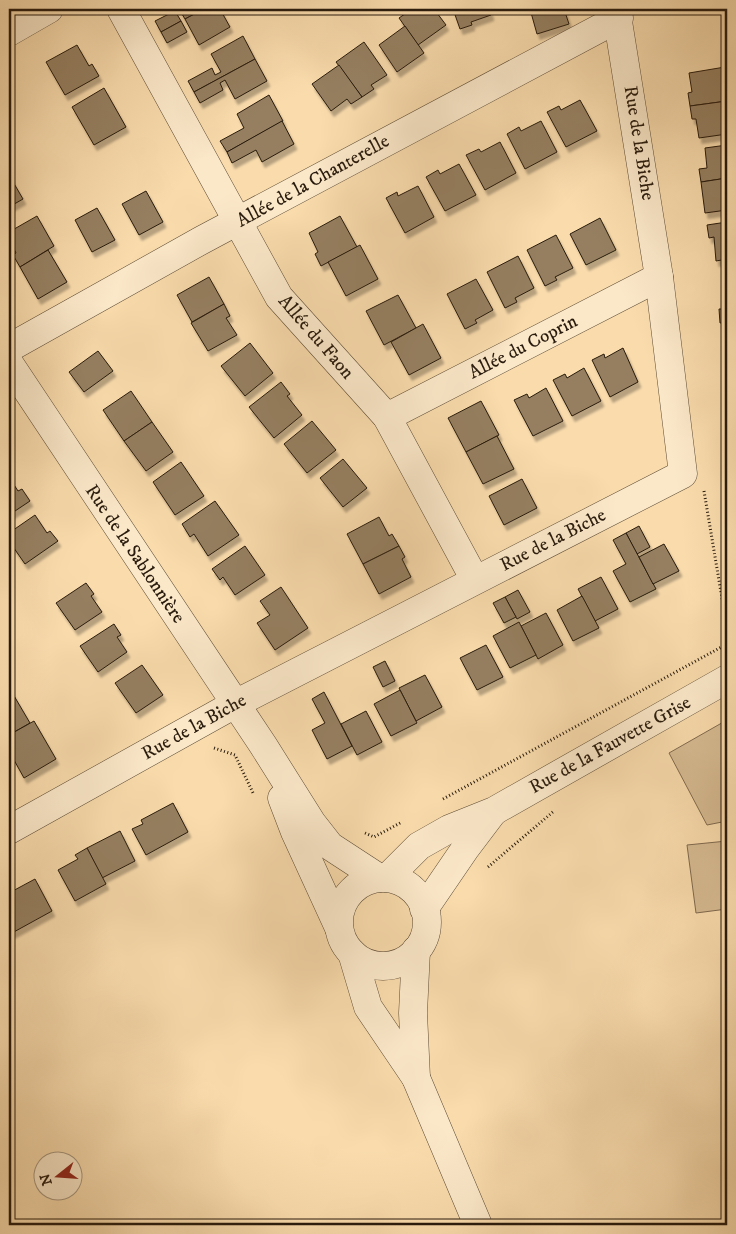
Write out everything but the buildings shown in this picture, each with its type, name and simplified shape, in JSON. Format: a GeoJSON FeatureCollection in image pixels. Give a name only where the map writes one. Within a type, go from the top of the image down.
{"type":"FeatureCollection","features":[{"type":"Feature","properties":{"kind":"street"},"geometry":{"type":"LineString","coordinates":[[9,32],[49,9]]}},
{"type":"Feature","properties":{"kind":"street","name":"Allée du Faon"},"geometry":{"type":"LineString","coordinates":[[121,9],[279,298],[388,417],[475,580]]}},
{"type":"Feature","properties":{"kind":"street","name":"Allée de la Chanterelle"},"geometry":{"type":"LineString","coordinates":[[9,348],[202,240],[239,222],[618,13]]}},
{"type":"Feature","properties":{"kind":"street","name":"Rue de la Biche"},"geometry":{"type":"LineString","coordinates":[[9,830],[235,704],[684,474],[659,277],[618,13]]}},
{"type":"Feature","properties":{"kind":"street","name":"Allée du Coprin"},"geometry":{"type":"LineString","coordinates":[[388,417],[659,277]]}},
{"type":"Feature","properties":{"kind":"street","name":"Rue de la Sablonnière"},"geometry":{"type":"LineString","coordinates":[[9,363],[263,745]]}},
{"type":"Feature","properties":{"kind":"street","name":"Rue de la Fauvette Grise"},"geometry":{"type":"LineString","coordinates":[[383,878],[419,846],[448,829],[494,811],[727,679]]}},
{"type":"Feature","properties":{"kind":"street"},"geometry":{"type":"LineString","coordinates":[[263,745],[312,823],[330,846],[383,878]]}},
{"type":"Feature","properties":{"kind":"street"},"geometry":{"type":"LineString","coordinates":[[263,745],[295,832],[344,941],[352,953],[368,1007],[416,1078],[478,1225]]}},
{"type":"Feature","properties":{"kind":"street","name":"Rue de la Fauvette Grise"},"geometry":{"type":"LineString","coordinates":[[424,908],[494,811]]}},
{"type":"Feature","properties":{"kind":"street"},"geometry":{"type":"LineString","coordinates":[[339,928],[344,900],[353,889],[365,881],[383,878],[399,881],[410,887],[419,897],[424,908],[426,923],[424,938],[416,950],[405,960],[392,965],[370,963],[352,953]]}},
{"type":"Feature","properties":{"kind":"street"},"geometry":{"type":"LineString","coordinates":[[416,950],[413,1013],[416,1078]]}},
{"type":"Feature","properties":{"kind":"path"},"geometry":{"type":"LineString","coordinates":[[684,474],[702,481],[725,604],[727,628]]}},
{"type":"Feature","properties":{"kind":"path"},"geometry":{"type":"LineString","coordinates":[[437,802],[727,644]]}},
{"type":"Feature","properties":{"kind":"path"},"geometry":{"type":"LineString","coordinates":[[199,724],[211,746],[235,755],[255,797]]}},
{"type":"Feature","properties":{"kind":"path"},"geometry":{"type":"LineString","coordinates":[[727,787],[723,788],[727,834]]}},
{"type":"Feature","properties":{"kind":"path"},"geometry":{"type":"LineString","coordinates":[[359,832],[374,836],[406,820]]}},
{"type":"Feature","properties":{"kind":"shaded area"},"geometry":{"type":"Polygon","coordinates":[[[727,720],[727,821],[707,825],[669,753],[727,720]]]}},
{"type":"Feature","properties":{"kind":"shaded area"},"geometry":{"type":"Polygon","coordinates":[[[727,841],[727,909],[696,913],[687,845],[727,841]]]}}]}
